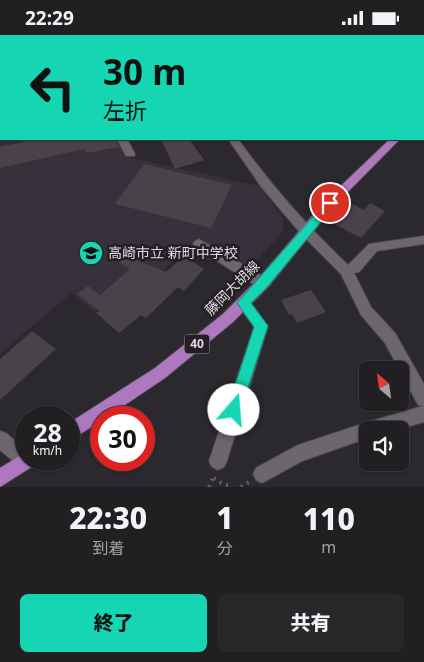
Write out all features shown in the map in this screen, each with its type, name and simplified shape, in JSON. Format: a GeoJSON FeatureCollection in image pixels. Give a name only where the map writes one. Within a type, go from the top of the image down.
{"type":"FeatureCollection","features":[{"type":"Feature","properties":{"kind":"main road","name":"藤岡大胡線"},"geometry":{"type":"LineString","coordinates":[[80,426],[160,373],[206,337],[263,283],[351,181],[393,140]]}},
{"type":"Feature","properties":{"kind":"main road"},"geometry":{"type":"LineString","coordinates":[[0,478],[15,468]]}},
{"type":"Feature","properties":{"kind":"street"},"geometry":{"type":"LineString","coordinates":[[123,140],[130,154]]}},
{"type":"Feature","properties":{"kind":"street"},"geometry":{"type":"LineString","coordinates":[[233,140],[266,185],[306,232],[346,271],[366,311],[390,339],[424,399]]}},
{"type":"Feature","properties":{"kind":"street"},"geometry":{"type":"LineString","coordinates":[[346,271],[355,268],[373,247],[424,240]]}},
{"type":"Feature","properties":{"kind":"street"},"geometry":{"type":"LineString","coordinates":[[199,244],[263,283]]}},
{"type":"Feature","properties":{"kind":"street"},"geometry":{"type":"LineString","coordinates":[[218,461],[261,326],[243,303]]}},
{"type":"Feature","properties":{"kind":"street"},"geometry":{"type":"LineString","coordinates":[[400,421],[424,414]]}},
{"type":"Feature","properties":{"kind":"street"},"geometry":{"type":"LineString","coordinates":[[262,474],[298,454],[359,433]]}},
{"type":"Feature","properties":{"kind":"street"},"geometry":{"type":"LineString","coordinates":[[0,439],[15,452]]}},
{"type":"Feature","properties":{"kind":"path"},"geometry":{"type":"LineString","coordinates":[[214,477],[223,484],[233,487]]}},
{"type":"Feature","properties":{"kind":"shaded area","name":"高崎市立 新町中学校"},"geometry":{"type":"Polygon","coordinates":[[[0,140],[119,140],[127,157],[259,186],[283,219],[283,231],[249,269],[200,238],[156,276],[146,269],[95,312],[71,293],[0,354],[0,140]]]}},
{"type":"Feature","properties":{"kind":"building"},"geometry":{"type":"Polygon","coordinates":[[[32,140],[116,140],[119,147],[86,153],[84,149],[0,168],[0,147],[32,140]]]}},
{"type":"Feature","properties":{"kind":"building"},"geometry":{"type":"Polygon","coordinates":[[[161,140],[190,140],[204,160],[175,169],[161,140]]]}},
{"type":"Feature","properties":{"kind":"building"},"geometry":{"type":"Polygon","coordinates":[[[144,164],[232,185],[211,228],[115,204],[144,164]]]}},
{"type":"Feature","properties":{"kind":"building"},"geometry":{"type":"Polygon","coordinates":[[[345,200],[364,210],[370,203],[385,211],[361,238],[326,220],[345,200]]]}},
{"type":"Feature","properties":{"kind":"building"},"geometry":{"type":"Polygon","coordinates":[[[112,250],[166,272],[184,256],[204,269],[184,291],[178,287],[146,318],[141,315],[119,333],[96,313],[99,311],[77,294],[88,286],[100,295],[130,269],[109,256],[112,250]]]}},
{"type":"Feature","properties":{"kind":"building"},"geometry":{"type":"Polygon","coordinates":[[[311,290],[326,312],[297,323],[292,314],[289,315],[281,300],[311,290]]]}},
{"type":"Feature","properties":{"kind":"building"},"geometry":{"type":"Polygon","coordinates":[[[32,331],[56,349],[0,400],[0,359],[32,331]]]}},
{"type":"Feature","properties":{"kind":"place","name":"高崎市立 新町中学校"},"geometry":{"type":"Point","coordinates":[91,253]}},
{"type":"Feature","properties":{"kind":"route"},"geometry":{"type":"LineString","coordinates":[[234,410],[261,326],[243,303],[263,283],[330,203]]}}]}
